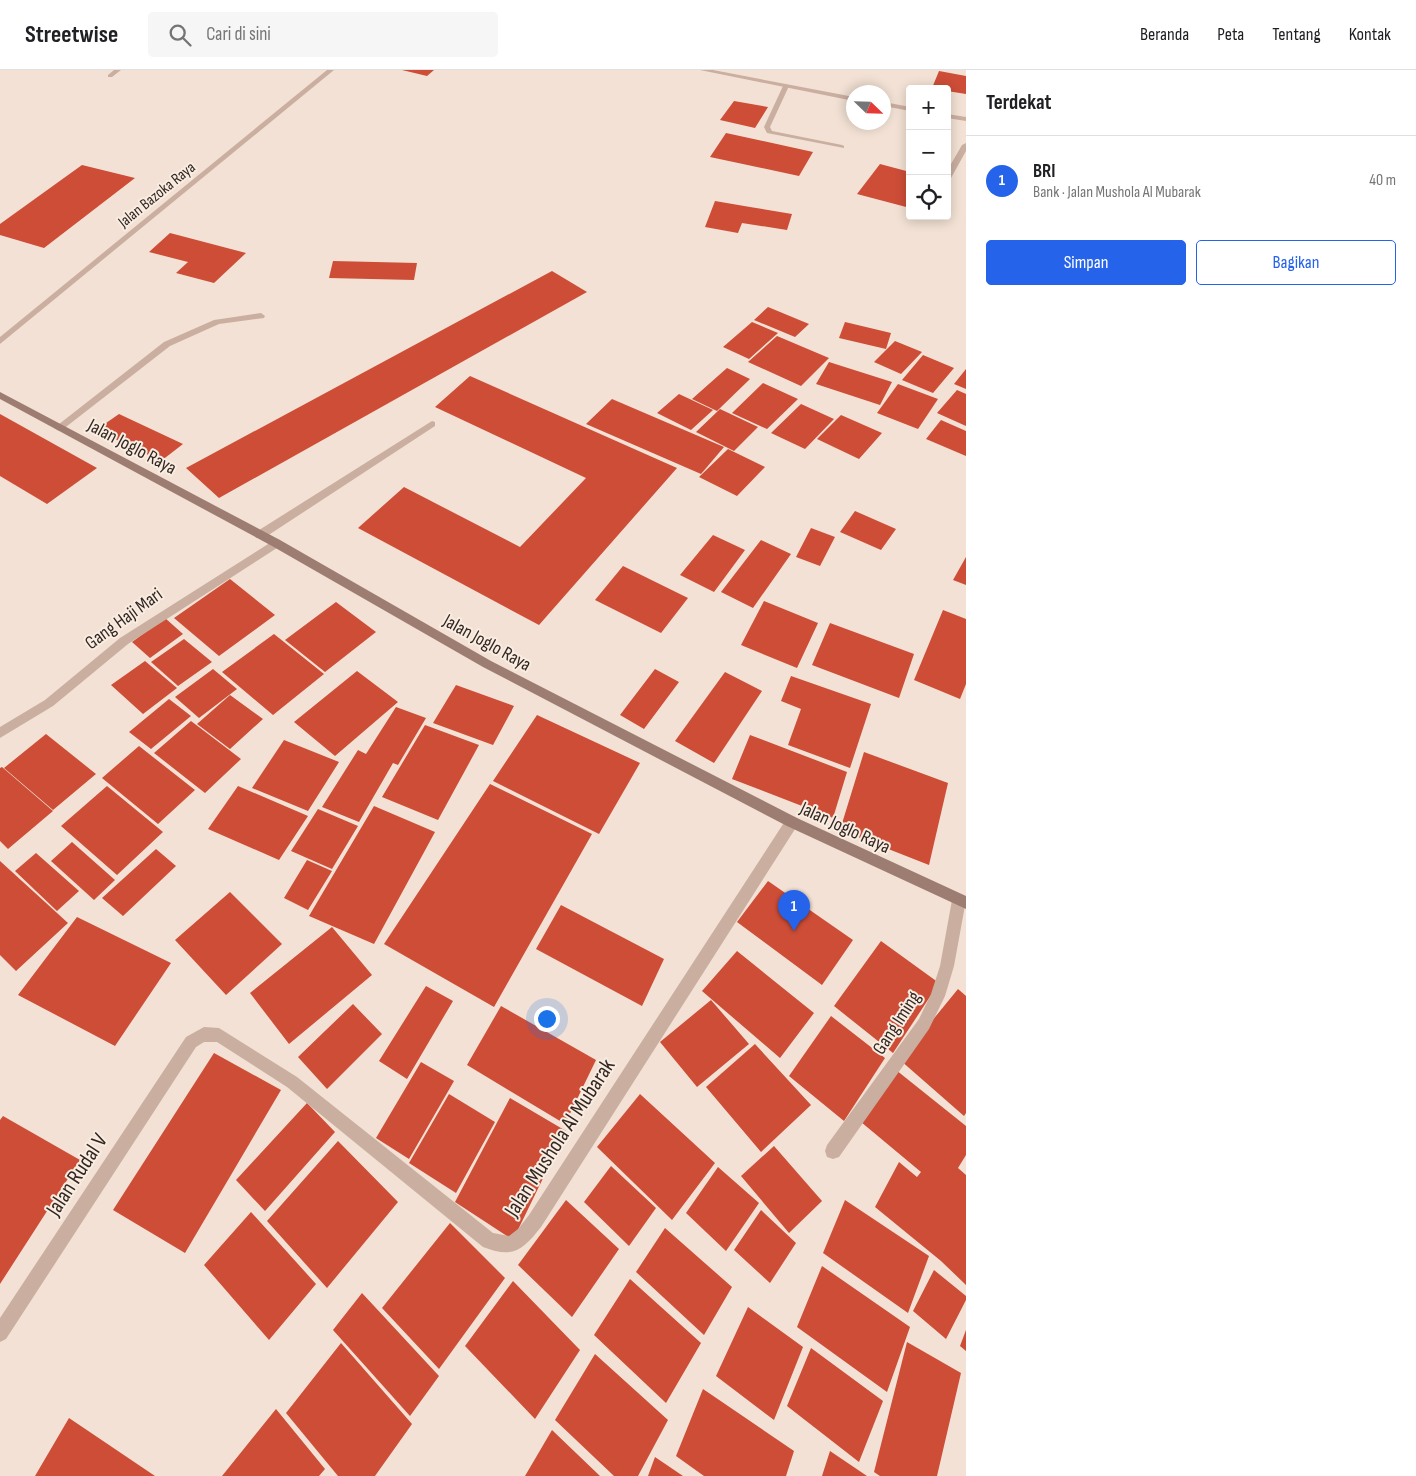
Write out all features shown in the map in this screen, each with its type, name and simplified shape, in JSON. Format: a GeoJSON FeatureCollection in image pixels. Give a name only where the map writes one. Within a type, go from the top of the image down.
{"type":"FeatureCollection","features":[{"type":"Feature","properties":{"kind":"main road","name":"Jalan Joglo Raya"},"geometry":{"type":"LineString","coordinates":[[0,394],[59,428],[276,543],[487,664],[792,822],[962,901]]}},
{"type":"Feature","properties":{"kind":"street"},"geometry":{"type":"LineString","coordinates":[[110,76],[118,70]]}},
{"type":"Feature","properties":{"kind":"street","name":"Jalan Bazoka Raya"},"geometry":{"type":"LineString","coordinates":[[0,341],[331,70]]}},
{"type":"Feature","properties":{"kind":"street"},"geometry":{"type":"LineString","coordinates":[[702,70],[846,97]]}},
{"type":"Feature","properties":{"kind":"street"},"geometry":{"type":"LineString","coordinates":[[786,86],[767,127],[769,132],[842,147]]}},
{"type":"Feature","properties":{"kind":"street"},"geometry":{"type":"LineString","coordinates":[[891,105],[906,108]]}},
{"type":"Feature","properties":{"kind":"street"},"geometry":{"type":"LineString","coordinates":[[951,117],[966,119]]}},
{"type":"Feature","properties":{"kind":"street"},"geometry":{"type":"LineString","coordinates":[[949,175],[966,145]]}},
{"type":"Feature","properties":{"kind":"street"},"geometry":{"type":"LineString","coordinates":[[59,428],[167,344],[217,322],[261,316]]}},
{"type":"Feature","properties":{"kind":"street"},"geometry":{"type":"LineString","coordinates":[[260,535],[432,424]]}},
{"type":"Feature","properties":{"kind":"street","name":"Gang Haji Mari"},"geometry":{"type":"LineString","coordinates":[[0,733],[50,704],[124,641],[276,543]]}},
{"type":"Feature","properties":{"kind":"street","name":"Jalan Mushola Al Mubarak"},"geometry":{"type":"LineString","coordinates":[[191,1042],[199,1034],[218,1035],[292,1082],[489,1241],[511,1246],[524,1235],[535,1221],[792,822]]}},
{"type":"Feature","properties":{"kind":"street","name":"Gang Iming"},"geometry":{"type":"LineString","coordinates":[[833,1151],[924,1024],[938,996],[962,901]]}},
{"type":"Feature","properties":{"kind":"street","name":"Jalan Rudal V"},"geometry":{"type":"LineString","coordinates":[[0,1333],[6,1311],[191,1042]]}},
{"type":"Feature","properties":{"kind":"building"},"geometry":{"type":"Polygon","coordinates":[[[402,70],[434,70],[427,76],[402,70]]]}},
{"type":"Feature","properties":{"kind":"building"},"geometry":{"type":"Polygon","coordinates":[[[939,71],[966,76],[966,94],[951,92],[951,85],[933,85],[939,71]]]}},
{"type":"Feature","properties":{"kind":"building"},"geometry":{"type":"Polygon","coordinates":[[[734,101],[768,107],[755,128],[720,120],[734,101]]]}},
{"type":"Feature","properties":{"kind":"building"},"geometry":{"type":"Polygon","coordinates":[[[726,133],[813,152],[799,176],[710,157],[726,133]]]}},
{"type":"Feature","properties":{"kind":"building"},"geometry":{"type":"Polygon","coordinates":[[[880,164],[906,171],[906,207],[857,194],[880,164]]]}},
{"type":"Feature","properties":{"kind":"building"},"geometry":{"type":"Polygon","coordinates":[[[82,165],[135,178],[44,248],[0,235],[0,224],[82,165]]]}},
{"type":"Feature","properties":{"kind":"building"},"geometry":{"type":"Polygon","coordinates":[[[715,201],[792,214],[787,230],[742,223],[738,233],[705,227],[715,201]]]}},
{"type":"Feature","properties":{"kind":"building"},"geometry":{"type":"Polygon","coordinates":[[[170,233],[246,253],[214,283],[176,273],[188,262],[149,252],[170,233]]]}},
{"type":"Feature","properties":{"kind":"building"},"geometry":{"type":"Polygon","coordinates":[[[333,261],[417,263],[414,280],[329,278],[333,261]]]}},
{"type":"Feature","properties":{"kind":"building"},"geometry":{"type":"Polygon","coordinates":[[[552,271],[587,292],[219,498],[186,468],[552,271]]]}},
{"type":"Feature","properties":{"kind":"building"},"geometry":{"type":"Polygon","coordinates":[[[768,307],[809,324],[795,337],[754,320],[768,307]]]}},
{"type":"Feature","properties":{"kind":"building"},"geometry":{"type":"Polygon","coordinates":[[[752,322],[778,333],[749,359],[723,347],[752,322]]]}},
{"type":"Feature","properties":{"kind":"building"},"geometry":{"type":"Polygon","coordinates":[[[845,322],[891,333],[886,349],[839,338],[845,322]]]}},
{"type":"Feature","properties":{"kind":"building"},"geometry":{"type":"Polygon","coordinates":[[[777,336],[829,358],[801,386],[748,362],[777,336]]]}},
{"type":"Feature","properties":{"kind":"building"},"geometry":{"type":"Polygon","coordinates":[[[895,341],[922,352],[901,374],[874,362],[895,341]]]}},
{"type":"Feature","properties":{"kind":"building"},"geometry":{"type":"Polygon","coordinates":[[[923,355],[954,368],[933,393],[902,380],[923,355]]]}},
{"type":"Feature","properties":{"kind":"building"},"geometry":{"type":"Polygon","coordinates":[[[829,362],[892,382],[880,405],[816,384],[829,362]]]}},
{"type":"Feature","properties":{"kind":"building"},"geometry":{"type":"Polygon","coordinates":[[[727,368],[750,379],[717,411],[692,399],[727,368]]]}},
{"type":"Feature","properties":{"kind":"building"},"geometry":{"type":"Polygon","coordinates":[[[966,369],[966,389],[954,384],[966,369]]]}},
{"type":"Feature","properties":{"kind":"building"},"geometry":{"type":"Polygon","coordinates":[[[470,376],[677,468],[539,625],[358,528],[404,487],[520,547],[586,478],[435,407],[470,376]]]}},
{"type":"Feature","properties":{"kind":"building"},"geometry":{"type":"Polygon","coordinates":[[[763,383],[798,399],[767,429],[732,413],[763,383]]]}},
{"type":"Feature","properties":{"kind":"building"},"geometry":{"type":"Polygon","coordinates":[[[898,384],[938,399],[918,429],[877,413],[898,384]]]}},
{"type":"Feature","properties":{"kind":"building"},"geometry":{"type":"Polygon","coordinates":[[[957,390],[966,394],[966,426],[937,413],[957,390]]]}},
{"type":"Feature","properties":{"kind":"building"},"geometry":{"type":"Polygon","coordinates":[[[679,394],[713,410],[691,430],[657,413],[679,394]]]}},
{"type":"Feature","properties":{"kind":"building"},"geometry":{"type":"Polygon","coordinates":[[[612,399],[724,447],[701,474],[586,424],[612,399]]]}},
{"type":"Feature","properties":{"kind":"building"},"geometry":{"type":"Polygon","coordinates":[[[801,404],[834,419],[805,449],[771,433],[801,404]]]}},
{"type":"Feature","properties":{"kind":"building"},"geometry":{"type":"Polygon","coordinates":[[[720,409],[758,427],[734,451],[696,432],[720,409]]]}},
{"type":"Feature","properties":{"kind":"building"},"geometry":{"type":"Polygon","coordinates":[[[0,414],[97,468],[47,504],[0,476],[0,414]]]}},
{"type":"Feature","properties":{"kind":"building"},"geometry":{"type":"Polygon","coordinates":[[[119,414],[183,444],[161,461],[96,430],[119,414]]]}},
{"type":"Feature","properties":{"kind":"building"},"geometry":{"type":"Polygon","coordinates":[[[841,415],[882,433],[859,459],[817,439],[841,415]]]}},
{"type":"Feature","properties":{"kind":"building"},"geometry":{"type":"Polygon","coordinates":[[[941,420],[966,431],[966,456],[926,439],[941,420]]]}},
{"type":"Feature","properties":{"kind":"building"},"geometry":{"type":"Polygon","coordinates":[[[728,449],[765,467],[737,496],[699,477],[728,449]]]}},
{"type":"Feature","properties":{"kind":"building"},"geometry":{"type":"Polygon","coordinates":[[[855,511],[896,529],[881,550],[840,532],[855,511]]]}},
{"type":"Feature","properties":{"kind":"building"},"geometry":{"type":"Polygon","coordinates":[[[811,528],[835,537],[820,566],[796,557],[811,528]]]}},
{"type":"Feature","properties":{"kind":"building"},"geometry":{"type":"Polygon","coordinates":[[[713,535],[745,550],[714,592],[680,575],[713,535]]]}},
{"type":"Feature","properties":{"kind":"building"},"geometry":{"type":"Polygon","coordinates":[[[761,540],[791,554],[753,608],[721,592],[761,540]]]}},
{"type":"Feature","properties":{"kind":"building"},"geometry":{"type":"Polygon","coordinates":[[[966,557],[966,585],[953,580],[966,557]]]}},
{"type":"Feature","properties":{"kind":"building"},"geometry":{"type":"Polygon","coordinates":[[[623,566],[688,598],[661,633],[595,600],[623,566]]]}},
{"type":"Feature","properties":{"kind":"building"},"geometry":{"type":"Polygon","coordinates":[[[230,579],[275,615],[219,656],[174,618],[230,579]]]}},
{"type":"Feature","properties":{"kind":"building"},"geometry":{"type":"Polygon","coordinates":[[[764,601],[818,623],[797,668],[741,645],[764,601]]]}},
{"type":"Feature","properties":{"kind":"building"},"geometry":{"type":"Polygon","coordinates":[[[336,602],[376,632],[325,672],[285,640],[336,602]]]}},
{"type":"Feature","properties":{"kind":"building"},"geometry":{"type":"Polygon","coordinates":[[[943,610],[966,619],[966,684],[960,699],[914,680],[943,610]]]}},
{"type":"Feature","properties":{"kind":"building"},"geometry":{"type":"Polygon","coordinates":[[[165,618],[183,634],[150,658],[132,642],[165,618]]]}},
{"type":"Feature","properties":{"kind":"building"},"geometry":{"type":"Polygon","coordinates":[[[830,623],[914,654],[899,698],[812,665],[830,623]]]}},
{"type":"Feature","properties":{"kind":"building"},"geometry":{"type":"Polygon","coordinates":[[[274,634],[324,674],[273,715],[222,672],[274,634]]]}},
{"type":"Feature","properties":{"kind":"building"},"geometry":{"type":"Polygon","coordinates":[[[184,639],[212,662],[178,686],[151,662],[184,639]]]}},
{"type":"Feature","properties":{"kind":"building"},"geometry":{"type":"Polygon","coordinates":[[[145,661],[177,688],[143,714],[111,685],[145,661]]]}},
{"type":"Feature","properties":{"kind":"building"},"geometry":{"type":"Polygon","coordinates":[[[213,669],[237,689],[199,718],[175,697],[213,669]]]}},
{"type":"Feature","properties":{"kind":"building"},"geometry":{"type":"Polygon","coordinates":[[[655,669],[679,682],[644,729],[620,715],[655,669]]]}},
{"type":"Feature","properties":{"kind":"building"},"geometry":{"type":"Polygon","coordinates":[[[357,671],[398,702],[335,756],[294,722],[357,671]]]}},
{"type":"Feature","properties":{"kind":"building"},"geometry":{"type":"Polygon","coordinates":[[[725,672],[762,691],[714,763],[675,741],[725,672]]]}},
{"type":"Feature","properties":{"kind":"building"},"geometry":{"type":"Polygon","coordinates":[[[791,676],[871,704],[850,768],[788,745],[801,709],[781,701],[791,676]]]}},
{"type":"Feature","properties":{"kind":"building"},"geometry":{"type":"Polygon","coordinates":[[[456,685],[514,706],[493,745],[433,723],[456,685]]]}},
{"type":"Feature","properties":{"kind":"building"},"geometry":{"type":"Polygon","coordinates":[[[230,695],[263,719],[230,749],[197,724],[230,695]]]}},
{"type":"Feature","properties":{"kind":"building"},"geometry":{"type":"Polygon","coordinates":[[[169,699],[191,716],[151,749],[129,732],[169,699]]]}},
{"type":"Feature","properties":{"kind":"building"},"geometry":{"type":"Polygon","coordinates":[[[396,707],[426,718],[398,765],[393,763],[359,822],[322,807],[358,750],[366,754],[396,707]]]}},
{"type":"Feature","properties":{"kind":"building"},"geometry":{"type":"Polygon","coordinates":[[[537,715],[640,763],[599,834],[493,781],[537,715]]]}},
{"type":"Feature","properties":{"kind":"building"},"geometry":{"type":"Polygon","coordinates":[[[191,721],[241,759],[205,793],[154,753],[191,721]]]}},
{"type":"Feature","properties":{"kind":"building"},"geometry":{"type":"Polygon","coordinates":[[[425,725],[479,745],[438,820],[382,797],[425,725]]]}},
{"type":"Feature","properties":{"kind":"building"},"geometry":{"type":"Polygon","coordinates":[[[46,734],[96,774],[53,810],[4,768],[46,734]]]}},
{"type":"Feature","properties":{"kind":"building"},"geometry":{"type":"Polygon","coordinates":[[[750,735],[847,772],[833,818],[732,779],[750,735]]]}},
{"type":"Feature","properties":{"kind":"building"},"geometry":{"type":"Polygon","coordinates":[[[284,740],[339,762],[308,811],[252,788],[284,740]]]}},
{"type":"Feature","properties":{"kind":"building"},"geometry":{"type":"Polygon","coordinates":[[[139,746],[195,790],[158,824],[102,778],[139,746]]]}},
{"type":"Feature","properties":{"kind":"building"},"geometry":{"type":"Polygon","coordinates":[[[864,752],[948,783],[929,865],[840,830],[864,752]]]}},
{"type":"Feature","properties":{"kind":"building"},"geometry":{"type":"Polygon","coordinates":[[[2,767],[53,811],[8,849],[0,841],[0,768],[2,767]]]}},
{"type":"Feature","properties":{"kind":"building"},"geometry":{"type":"Polygon","coordinates":[[[490,784],[592,834],[494,1007],[384,944],[490,784]]]}},
{"type":"Feature","properties":{"kind":"building"},"geometry":{"type":"Polygon","coordinates":[[[107,786],[163,832],[117,875],[61,826],[107,786]]]}},
{"type":"Feature","properties":{"kind":"building"},"geometry":{"type":"Polygon","coordinates":[[[238,786],[308,816],[279,860],[208,829],[238,786]]]}},
{"type":"Feature","properties":{"kind":"building"},"geometry":{"type":"Polygon","coordinates":[[[374,806],[435,832],[374,944],[309,916],[374,806]]]}},
{"type":"Feature","properties":{"kind":"building"},"geometry":{"type":"Polygon","coordinates":[[[318,809],[358,826],[332,869],[291,851],[318,809]]]}},
{"type":"Feature","properties":{"kind":"building"},"geometry":{"type":"Polygon","coordinates":[[[72,842],[115,880],[94,900],[51,861],[72,842]]]}},
{"type":"Feature","properties":{"kind":"building"},"geometry":{"type":"Polygon","coordinates":[[[156,849],[176,866],[123,916],[102,898],[156,849]]]}},
{"type":"Feature","properties":{"kind":"building"},"geometry":{"type":"Polygon","coordinates":[[[36,853],[79,891],[57,911],[15,871],[36,853]]]}},
{"type":"Feature","properties":{"kind":"building"},"geometry":{"type":"Polygon","coordinates":[[[307,860],[332,871],[308,910],[284,898],[307,860]]]}},
{"type":"Feature","properties":{"kind":"building"},"geometry":{"type":"Polygon","coordinates":[[[0,861],[68,923],[16,971],[0,955],[0,861]]]}},
{"type":"Feature","properties":{"kind":"building"},"geometry":{"type":"Polygon","coordinates":[[[768,881],[853,940],[822,985],[737,922],[768,881]]]}},
{"type":"Feature","properties":{"kind":"building"},"geometry":{"type":"Polygon","coordinates":[[[230,892],[282,944],[226,995],[175,940],[230,892]]]}},
{"type":"Feature","properties":{"kind":"building"},"geometry":{"type":"Polygon","coordinates":[[[561,905],[664,959],[642,1006],[536,949],[561,905]]]}},
{"type":"Feature","properties":{"kind":"building"},"geometry":{"type":"Polygon","coordinates":[[[77,917],[171,963],[115,1046],[18,995],[77,917]]]}},
{"type":"Feature","properties":{"kind":"building"},"geometry":{"type":"Polygon","coordinates":[[[332,927],[372,975],[289,1044],[250,993],[332,927]]]}},
{"type":"Feature","properties":{"kind":"building"},"geometry":{"type":"Polygon","coordinates":[[[881,941],[939,983],[893,1053],[834,1006],[881,941]]]}},
{"type":"Feature","properties":{"kind":"building"},"geometry":{"type":"Polygon","coordinates":[[[737,951],[814,1013],[780,1058],[702,991],[737,951]]]}},
{"type":"Feature","properties":{"kind":"building"},"geometry":{"type":"Polygon","coordinates":[[[426,986],[453,1001],[407,1079],[379,1061],[426,986]]]}},
{"type":"Feature","properties":{"kind":"building"},"geometry":{"type":"Polygon","coordinates":[[[958,989],[966,996],[966,1113],[964,1116],[900,1060],[958,989]]]}},
{"type":"Feature","properties":{"kind":"building"},"geometry":{"type":"Polygon","coordinates":[[[711,1000],[749,1044],[697,1087],[660,1042],[711,1000]]]}},
{"type":"Feature","properties":{"kind":"building"},"geometry":{"type":"Polygon","coordinates":[[[353,1004],[382,1034],[327,1089],[298,1057],[353,1004]]]}},
{"type":"Feature","properties":{"kind":"building"},"geometry":{"type":"Polygon","coordinates":[[[501,1006],[596,1060],[565,1124],[467,1065],[501,1006]]]}},
{"type":"Feature","properties":{"kind":"building"},"geometry":{"type":"Polygon","coordinates":[[[831,1016],[885,1058],[844,1121],[789,1076],[831,1016]]]}},
{"type":"Feature","properties":{"kind":"building"},"geometry":{"type":"Polygon","coordinates":[[[755,1044],[811,1105],[761,1152],[706,1087],[755,1044]]]}},
{"type":"Feature","properties":{"kind":"building"},"geometry":{"type":"Polygon","coordinates":[[[214,1053],[281,1090],[185,1253],[113,1210],[214,1053]]]}},
{"type":"Feature","properties":{"kind":"building"},"geometry":{"type":"Polygon","coordinates":[[[421,1062],[454,1081],[409,1159],[376,1138],[421,1062]]]}},
{"type":"Feature","properties":{"kind":"building"},"geometry":{"type":"Polygon","coordinates":[[[896,1070],[966,1126],[966,1155],[958,1168],[966,1175],[966,1285],[941,1261],[875,1207],[899,1162],[917,1177],[921,1172],[861,1122],[896,1070]]]}},
{"type":"Feature","properties":{"kind":"building"},"geometry":{"type":"Polygon","coordinates":[[[449,1094],[495,1122],[456,1193],[409,1163],[449,1094]]]}},
{"type":"Feature","properties":{"kind":"building"},"geometry":{"type":"Polygon","coordinates":[[[640,1094],[715,1163],[672,1220],[597,1147],[640,1094]]]}},
{"type":"Feature","properties":{"kind":"building"},"geometry":{"type":"Polygon","coordinates":[[[510,1098],[566,1131],[513,1240],[455,1202],[510,1098]]]}},
{"type":"Feature","properties":{"kind":"building"},"geometry":{"type":"Polygon","coordinates":[[[307,1103],[335,1132],[265,1211],[236,1180],[307,1103]]]}},
{"type":"Feature","properties":{"kind":"building"},"geometry":{"type":"Polygon","coordinates":[[[3,1116],[80,1160],[0,1284],[0,1120],[3,1116]]]}},
{"type":"Feature","properties":{"kind":"building"},"geometry":{"type":"Polygon","coordinates":[[[338,1141],[398,1202],[327,1288],[267,1221],[338,1141]]]}},
{"type":"Feature","properties":{"kind":"building"},"geometry":{"type":"Polygon","coordinates":[[[774,1146],[822,1201],[789,1233],[741,1176],[774,1146]]]}},
{"type":"Feature","properties":{"kind":"building"},"geometry":{"type":"Polygon","coordinates":[[[611,1166],[656,1208],[629,1246],[584,1202],[611,1166]]]}},
{"type":"Feature","properties":{"kind":"building"},"geometry":{"type":"Polygon","coordinates":[[[718,1167],[759,1203],[726,1251],[686,1213],[718,1167]]]}},
{"type":"Feature","properties":{"kind":"building"},"geometry":{"type":"Polygon","coordinates":[[[566,1200],[619,1249],[572,1317],[518,1265],[566,1200]]]}},
{"type":"Feature","properties":{"kind":"building"},"geometry":{"type":"Polygon","coordinates":[[[845,1200],[929,1256],[908,1313],[823,1253],[845,1200]]]}},
{"type":"Feature","properties":{"kind":"building"},"geometry":{"type":"Polygon","coordinates":[[[761,1210],[796,1243],[770,1283],[734,1250],[761,1210]]]}},
{"type":"Feature","properties":{"kind":"building"},"geometry":{"type":"Polygon","coordinates":[[[251,1212],[316,1284],[269,1340],[204,1265],[251,1212]]]}},
{"type":"Feature","properties":{"kind":"building"},"geometry":{"type":"Polygon","coordinates":[[[450,1223],[505,1278],[439,1369],[382,1308],[450,1223]]]}},
{"type":"Feature","properties":{"kind":"building"},"geometry":{"type":"Polygon","coordinates":[[[665,1228],[732,1287],[704,1335],[636,1272],[665,1228]]]}},
{"type":"Feature","properties":{"kind":"building"},"geometry":{"type":"Polygon","coordinates":[[[822,1266],[910,1327],[887,1392],[797,1327],[822,1266]]]}},
{"type":"Feature","properties":{"kind":"building"},"geometry":{"type":"Polygon","coordinates":[[[934,1270],[966,1296],[966,1300],[946,1339],[913,1311],[934,1270]]]}},
{"type":"Feature","properties":{"kind":"building"},"geometry":{"type":"Polygon","coordinates":[[[630,1279],[701,1343],[666,1403],[594,1335],[630,1279]]]}},
{"type":"Feature","properties":{"kind":"building"},"geometry":{"type":"Polygon","coordinates":[[[513,1281],[580,1350],[535,1419],[465,1346],[513,1281]]]}},
{"type":"Feature","properties":{"kind":"building"},"geometry":{"type":"Polygon","coordinates":[[[362,1293],[439,1376],[410,1416],[333,1330],[362,1293]]]}},
{"type":"Feature","properties":{"kind":"building"},"geometry":{"type":"Polygon","coordinates":[[[748,1307],[803,1347],[774,1420],[716,1376],[748,1307]]]}},
{"type":"Feature","properties":{"kind":"building"},"geometry":{"type":"Polygon","coordinates":[[[966,1330],[966,1351],[960,1346],[966,1330]]]}},
{"type":"Feature","properties":{"kind":"building"},"geometry":{"type":"Polygon","coordinates":[[[907,1342],[961,1373],[937,1476],[880,1476],[874,1472],[907,1342]]]}},
{"type":"Feature","properties":{"kind":"building"},"geometry":{"type":"Polygon","coordinates":[[[341,1343],[412,1424],[375,1476],[338,1476],[286,1413],[341,1343]]]}},
{"type":"Feature","properties":{"kind":"building"},"geometry":{"type":"Polygon","coordinates":[[[811,1348],[883,1401],[859,1462],[787,1406],[811,1348]]]}},
{"type":"Feature","properties":{"kind":"building"},"geometry":{"type":"Polygon","coordinates":[[[595,1354],[668,1420],[638,1476],[614,1476],[555,1420],[595,1354]]]}},
{"type":"Feature","properties":{"kind":"building"},"geometry":{"type":"Polygon","coordinates":[[[703,1389],[794,1451],[786,1476],[704,1476],[676,1456],[703,1389]]]}},
{"type":"Feature","properties":{"kind":"building"},"geometry":{"type":"Polygon","coordinates":[[[276,1409],[325,1469],[319,1476],[222,1476],[276,1409]]]}},
{"type":"Feature","properties":{"kind":"building"},"geometry":{"type":"Polygon","coordinates":[[[69,1418],[155,1476],[35,1476],[69,1418]]]}},
{"type":"Feature","properties":{"kind":"building"},"geometry":{"type":"Polygon","coordinates":[[[552,1430],[600,1476],[525,1476],[552,1430]]]}},
{"type":"Feature","properties":{"kind":"building"},"geometry":{"type":"Polygon","coordinates":[[[830,1451],[867,1476],[822,1476],[830,1451]]]}},
{"type":"Feature","properties":{"kind":"building"},"geometry":{"type":"Polygon","coordinates":[[[655,1457],[683,1476],[648,1476],[655,1457]]]}},
{"type":"Feature","properties":{"kind":"place","name":"BRI"},"geometry":{"type":"Point","coordinates":[794,931]}}]}
